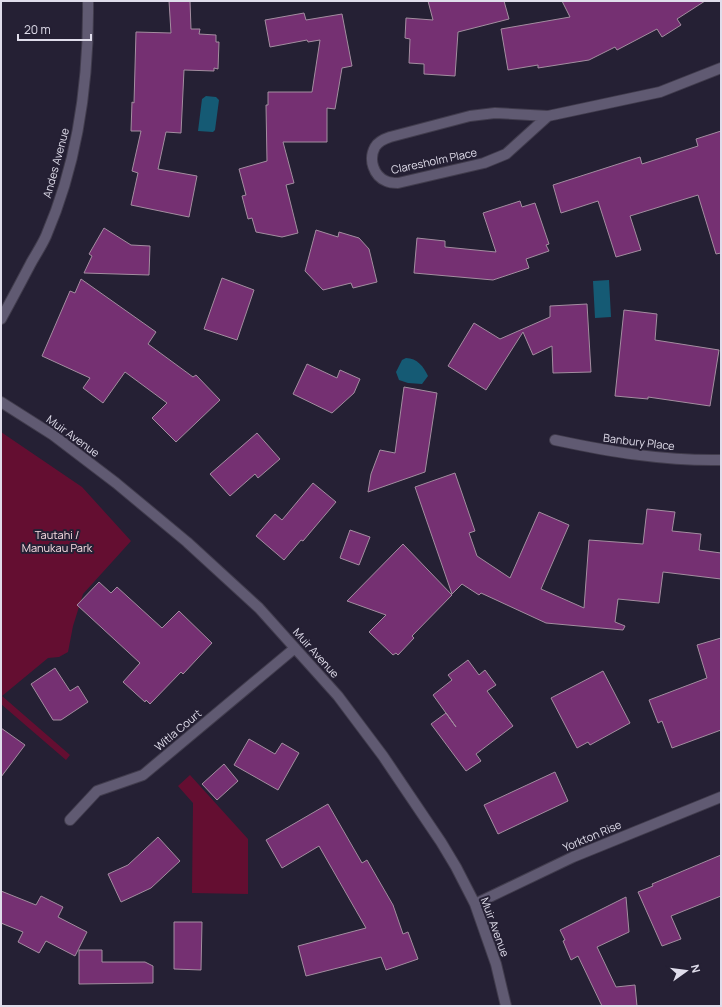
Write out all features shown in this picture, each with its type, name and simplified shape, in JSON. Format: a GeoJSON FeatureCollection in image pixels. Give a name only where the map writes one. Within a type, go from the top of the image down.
{"type":"FeatureCollection","features":[{"type":"Feature","properties":{"kind":"street","name":"Andes Avenue"},"geometry":{"type":"LineString","coordinates":[[1,320],[46,236],[63,189],[71,160],[83,97],[89,38],[88,1]]}},
{"type":"Feature","properties":{"kind":"street","name":"Claresholm Place"},"geometry":{"type":"LineString","coordinates":[[548,116],[506,154],[484,163],[398,183],[388,182],[377,176],[373,166],[371,156],[375,146],[390,137],[470,116],[495,113],[548,116],[660,92],[721,68]]}},
{"type":"Feature","properties":{"kind":"street","name":"Muir Avenue"},"geometry":{"type":"LineString","coordinates":[[1,402],[53,435],[122,488],[187,542],[259,608],[338,696],[383,756],[441,842],[475,904],[496,964],[506,1006]]}},
{"type":"Feature","properties":{"kind":"street","name":"Banbury Place"},"geometry":{"type":"LineString","coordinates":[[555,440],[613,452],[691,460],[721,460]]}},
{"type":"Feature","properties":{"kind":"street","name":"Witla Court"},"geometry":{"type":"LineString","coordinates":[[70,820],[97,792],[143,775],[295,648]]}},
{"type":"Feature","properties":{"kind":"street","name":"Yorkton Rise"},"geometry":{"type":"LineString","coordinates":[[475,904],[573,857],[721,797]]}},
{"type":"Feature","properties":{"kind":"green space","name":"Tautahi / Manukau Park"},"geometry":{"type":"Polygon","coordinates":[[[1,432],[82,487],[131,541],[83,594],[73,626],[68,652],[59,657],[48,658],[2,696],[70,755],[66,760],[1,704],[1,432]]]}},
{"type":"Feature","properties":{"kind":"green space"},"geometry":{"type":"Polygon","coordinates":[[[190,775],[248,839],[248,894],[192,893],[193,803],[178,786],[190,775]]]}},
{"type":"Feature","properties":{"kind":"water"},"geometry":{"type":"Polygon","coordinates":[[[206,96],[216,97],[219,100],[215,130],[213,132],[198,131],[202,99],[206,96]]]}},
{"type":"Feature","properties":{"kind":"water"},"geometry":{"type":"Polygon","coordinates":[[[609,280],[611,317],[595,318],[593,281],[609,280]]]}},
{"type":"Feature","properties":{"kind":"water"},"geometry":{"type":"Polygon","coordinates":[[[406,358],[417,361],[424,369],[428,376],[422,384],[408,383],[399,380],[396,372],[402,360],[406,358]]]}},
{"type":"Feature","properties":{"kind":"building"},"geometry":{"type":"Polygon","coordinates":[[[169,1],[190,1],[191,29],[200,29],[199,34],[216,35],[216,42],[219,42],[218,69],[214,68],[214,71],[184,70],[181,133],[166,132],[158,169],[197,176],[189,217],[131,205],[138,173],[132,171],[141,131],[131,131],[132,102],[134,103],[136,32],[171,33],[169,1]]]}},
{"type":"Feature","properties":{"kind":"building"},"geometry":{"type":"Polygon","coordinates":[[[428,1],[504,1],[509,19],[458,32],[455,76],[424,74],[424,64],[409,63],[410,39],[405,38],[406,18],[433,20],[428,1]]]}},
{"type":"Feature","properties":{"kind":"building"},"geometry":{"type":"Polygon","coordinates":[[[562,1],[705,1],[677,19],[681,25],[662,37],[657,29],[617,50],[615,47],[589,60],[538,68],[538,65],[508,70],[501,29],[570,17],[562,1]]]}},
{"type":"Feature","properties":{"kind":"building"},"geometry":{"type":"Polygon","coordinates":[[[304,13],[306,20],[342,14],[352,66],[342,68],[335,109],[327,108],[327,142],[283,142],[294,183],[286,185],[298,233],[282,237],[256,232],[252,218],[248,219],[242,196],[246,195],[239,169],[267,161],[266,105],[268,105],[268,92],[312,92],[320,40],[308,42],[307,40],[270,47],[265,20],[304,13]]]}},
{"type":"Feature","properties":{"kind":"building"},"geometry":{"type":"Polygon","coordinates":[[[721,131],[721,253],[716,254],[698,195],[630,216],[641,250],[616,257],[598,201],[561,213],[553,185],[640,157],[642,164],[698,146],[696,139],[721,131]]]}},
{"type":"Feature","properties":{"kind":"building"},"geometry":{"type":"Polygon","coordinates":[[[520,201],[522,207],[535,203],[549,244],[546,245],[549,251],[526,259],[529,268],[493,280],[414,273],[417,238],[445,241],[445,247],[496,252],[483,213],[520,201]]]}},
{"type":"Feature","properties":{"kind":"building"},"geometry":{"type":"Polygon","coordinates":[[[104,228],[131,245],[150,246],[149,275],[84,273],[92,256],[89,254],[104,228]]]}},
{"type":"Feature","properties":{"kind":"building"},"geometry":{"type":"Polygon","coordinates":[[[316,230],[338,237],[339,232],[359,238],[369,249],[377,282],[353,288],[351,283],[323,290],[305,271],[316,230]]]}},
{"type":"Feature","properties":{"kind":"building"},"geometry":{"type":"Polygon","coordinates":[[[222,278],[254,290],[237,340],[204,329],[222,278]]]}},
{"type":"Feature","properties":{"kind":"building"},"geometry":{"type":"Polygon","coordinates":[[[81,279],[156,332],[148,344],[193,377],[196,375],[220,400],[176,442],[152,418],[167,403],[125,372],[103,403],[83,388],[90,378],[42,356],[70,291],[75,293],[81,279]]]}},
{"type":"Feature","properties":{"kind":"building"},"geometry":{"type":"Polygon","coordinates":[[[587,304],[591,372],[553,373],[552,346],[533,355],[523,332],[486,390],[448,366],[474,323],[500,339],[550,317],[550,306],[587,304]]]}},
{"type":"Feature","properties":{"kind":"building"},"geometry":{"type":"Polygon","coordinates":[[[624,310],[657,314],[655,340],[719,350],[710,406],[648,397],[648,399],[615,396],[624,310]]]}},
{"type":"Feature","properties":{"kind":"building"},"geometry":{"type":"Polygon","coordinates":[[[307,364],[337,378],[340,370],[360,379],[354,393],[332,413],[293,394],[307,364]]]}},
{"type":"Feature","properties":{"kind":"building"},"geometry":{"type":"Polygon","coordinates":[[[404,387],[437,393],[425,472],[368,492],[371,474],[380,450],[395,453],[404,387]]]}},
{"type":"Feature","properties":{"kind":"building"},"geometry":{"type":"Polygon","coordinates":[[[257,433],[280,459],[258,478],[255,474],[230,496],[210,474],[257,433]]]}},
{"type":"Feature","properties":{"kind":"building"},"geometry":{"type":"Polygon","coordinates":[[[455,473],[475,531],[469,533],[477,556],[510,578],[539,512],[569,525],[541,589],[584,608],[589,540],[643,544],[647,509],[675,512],[672,531],[701,534],[699,550],[721,553],[721,579],[663,572],[659,603],[618,599],[615,622],[625,626],[623,630],[546,623],[481,593],[479,595],[462,584],[452,594],[415,487],[455,473]]]}},
{"type":"Feature","properties":{"kind":"building"},"geometry":{"type":"Polygon","coordinates":[[[313,483],[336,502],[303,541],[301,540],[284,560],[256,536],[275,514],[282,520],[313,483]]]}},
{"type":"Feature","properties":{"kind":"building"},"geometry":{"type":"Polygon","coordinates":[[[350,530],[370,537],[359,565],[340,558],[350,530]]]}},
{"type":"Feature","properties":{"kind":"building"},"geometry":{"type":"Polygon","coordinates":[[[403,544],[452,595],[412,636],[414,638],[398,655],[396,653],[393,655],[369,632],[386,615],[347,601],[403,544]]]}},
{"type":"Feature","properties":{"kind":"building"},"geometry":{"type":"Polygon","coordinates":[[[99,582],[111,593],[117,587],[162,628],[179,611],[212,643],[183,674],[181,672],[150,704],[146,700],[145,702],[123,682],[140,663],[77,605],[99,582]]]}},
{"type":"Feature","properties":{"kind":"building"},"geometry":{"type":"Polygon","coordinates":[[[721,638],[721,730],[672,748],[662,721],[658,723],[649,700],[707,678],[697,645],[721,638]]]}},
{"type":"Feature","properties":{"kind":"building"},"geometry":{"type":"Polygon","coordinates":[[[468,660],[479,675],[485,670],[496,685],[487,691],[513,726],[476,754],[481,761],[466,771],[431,724],[446,713],[433,695],[452,680],[448,675],[468,660]]]}},
{"type":"Feature","properties":{"kind":"building"},"geometry":{"type":"Polygon","coordinates":[[[55,668],[70,691],[78,686],[88,702],[61,720],[53,720],[31,684],[55,668]]]}},
{"type":"Feature","properties":{"kind":"building"},"geometry":{"type":"Polygon","coordinates":[[[603,671],[630,723],[590,745],[588,742],[577,748],[551,698],[603,671]]]}},
{"type":"Feature","properties":{"kind":"building"},"geometry":{"type":"Polygon","coordinates":[[[1,728],[25,745],[1,777],[1,728]]]}},
{"type":"Feature","properties":{"kind":"building"},"geometry":{"type":"Polygon","coordinates":[[[249,739],[275,754],[282,743],[299,753],[278,790],[234,765],[249,739]]]}},
{"type":"Feature","properties":{"kind":"building"},"geometry":{"type":"Polygon","coordinates":[[[224,764],[238,781],[217,800],[202,784],[224,764]]]}},
{"type":"Feature","properties":{"kind":"building"},"geometry":{"type":"Polygon","coordinates":[[[555,772],[568,801],[498,834],[484,805],[555,772]]]}},
{"type":"Feature","properties":{"kind":"building"},"geometry":{"type":"Polygon","coordinates":[[[328,804],[362,863],[367,860],[393,905],[403,934],[408,932],[418,959],[386,970],[381,957],[306,976],[298,946],[366,928],[319,846],[282,868],[266,840],[328,804]]]}},
{"type":"Feature","properties":{"kind":"building"},"geometry":{"type":"Polygon","coordinates":[[[158,837],[180,861],[151,888],[121,902],[108,874],[128,865],[158,837]]]}},
{"type":"Feature","properties":{"kind":"building"},"geometry":{"type":"Polygon","coordinates":[[[721,855],[721,896],[671,916],[681,939],[662,946],[638,892],[653,886],[652,884],[721,855]]]}},
{"type":"Feature","properties":{"kind":"building"},"geometry":{"type":"Polygon","coordinates":[[[1,891],[36,905],[41,896],[63,907],[58,917],[87,932],[75,956],[46,941],[39,953],[18,942],[23,932],[1,923],[1,891]]]}},
{"type":"Feature","properties":{"kind":"building"},"geometry":{"type":"Polygon","coordinates":[[[626,897],[629,932],[597,947],[616,987],[635,985],[637,1006],[602,1006],[578,956],[571,960],[563,941],[565,940],[560,930],[626,897]]]}},
{"type":"Feature","properties":{"kind":"building"},"geometry":{"type":"Polygon","coordinates":[[[174,922],[202,922],[201,970],[174,969],[174,922]]]}},
{"type":"Feature","properties":{"kind":"building"},"geometry":{"type":"Polygon","coordinates":[[[79,950],[102,950],[102,962],[145,962],[153,966],[153,983],[79,984],[79,950]]]}}]}
